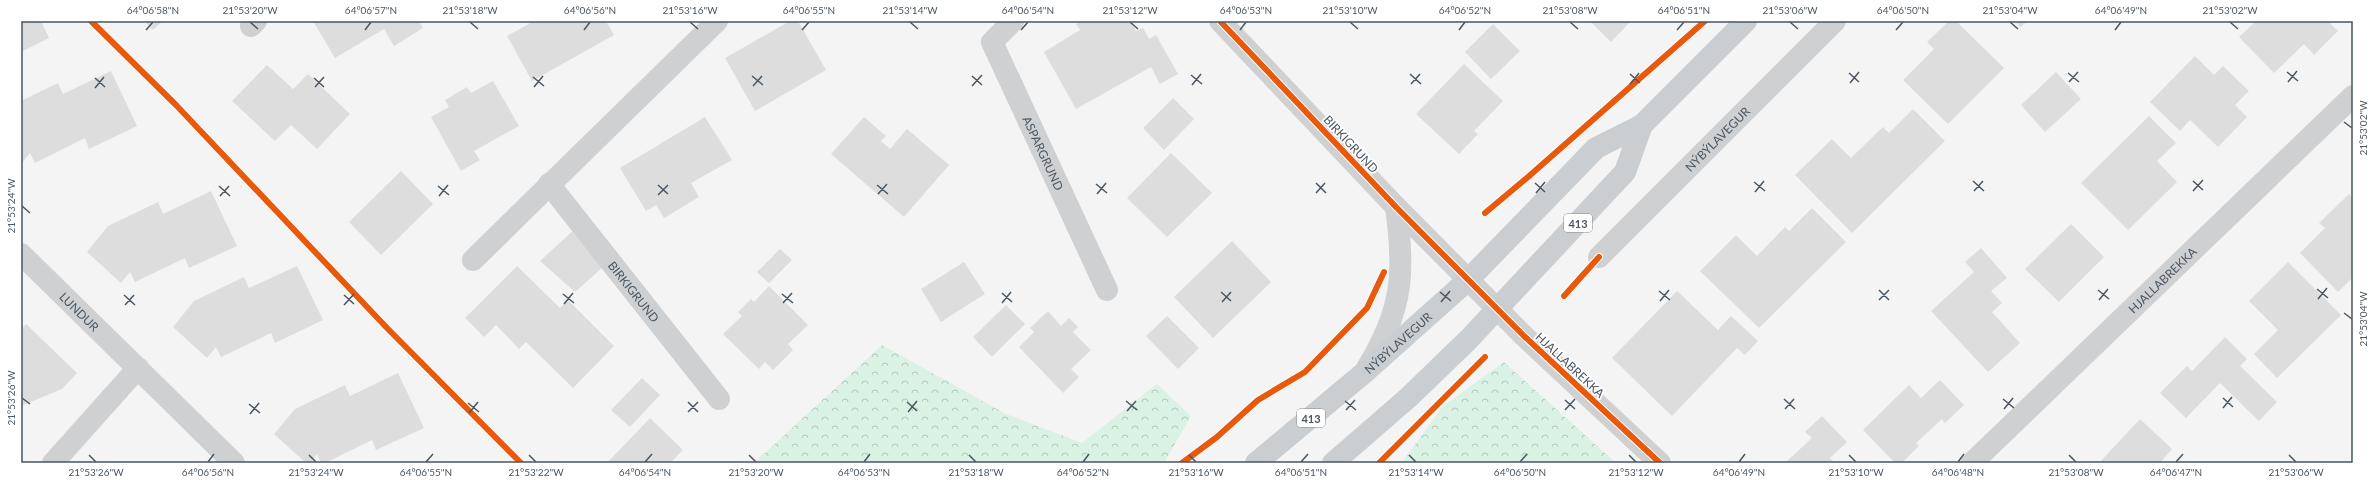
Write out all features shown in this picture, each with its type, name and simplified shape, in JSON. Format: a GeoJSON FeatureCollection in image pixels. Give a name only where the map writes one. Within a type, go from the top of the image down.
{"type":"FeatureCollection","features":[{"type":"Feature","properties":{"kind":"main road","name":"NÝBÝLAVEGUR"},"geometry":{"type":"LineString","coordinates":[[1256,463],[1365,372],[1468,280],[1596,148],[1642,126],[1746,21]]}},
{"type":"Feature","properties":{"kind":"main road","name":"NÝBÝLAVEGUR"},"geometry":{"type":"LineString","coordinates":[[1333,463],[1409,397],[1497,309],[1625,172],[1642,126]]}},
{"type":"Feature","properties":{"kind":"street"},"geometry":{"type":"LineString","coordinates":[[473,260],[549,184],[718,21]]}},
{"type":"Feature","properties":{"kind":"street","name":"ASPARGRUND"},"geometry":{"type":"LineString","coordinates":[[1013,21],[992,42],[1107,290]]}},
{"type":"Feature","properties":{"kind":"street","name":"BIRKIGRUND"},"geometry":{"type":"LineString","coordinates":[[1220,21],[1396,207],[1468,280]]}},
{"type":"Feature","properties":{"kind":"street","name":"NÝBÝLAVEGUR"},"geometry":{"type":"LineString","coordinates":[[1599,257],[1835,21]]}},
{"type":"Feature","properties":{"kind":"street","name":"HJALLABREKKA"},"geometry":{"type":"LineString","coordinates":[[1972,463],[2353,96]]}},
{"type":"Feature","properties":{"kind":"street","name":"BIRKIGRUND"},"geometry":{"type":"LineString","coordinates":[[549,184],[719,399]]}},
{"type":"Feature","properties":{"kind":"street"},"geometry":{"type":"LineString","coordinates":[[1365,372],[1389,325],[1399,298],[1402,272],[1396,207]]}},
{"type":"Feature","properties":{"kind":"street","name":"LUNDUR"},"geometry":{"type":"LineString","coordinates":[[21,254],[234,463]]}},
{"type":"Feature","properties":{"kind":"street","name":"HJALLABREKKA"},"geometry":{"type":"LineString","coordinates":[[1468,280],[1660,463]]}},
{"type":"Feature","properties":{"kind":"street"},"geometry":{"type":"LineString","coordinates":[[53,463],[138,368]]}},
{"type":"Feature","properties":{"kind":"green space"},"geometry":{"type":"Polygon","coordinates":[[[882,345],[1006,414],[1082,443],[1157,384],[1191,416],[1164,463],[754,463],[882,345]]]}},
{"type":"Feature","properties":{"kind":"green space"},"geometry":{"type":"Polygon","coordinates":[[[1504,362],[1616,463],[1402,463],[1442,407],[1504,362]]]}},
{"type":"Feature","properties":{"kind":"building"},"geometry":{"type":"Polygon","coordinates":[[[21,21],[41,21],[49,38],[21,52],[21,21]]]}},
{"type":"Feature","properties":{"kind":"building"},"geometry":{"type":"Polygon","coordinates":[[[144,21],[163,21],[153,30],[144,21]]]}},
{"type":"Feature","properties":{"kind":"building"},"geometry":{"type":"Polygon","coordinates":[[[313,21],[419,21],[423,28],[394,46],[384,29],[335,58],[313,21]]]}},
{"type":"Feature","properties":{"kind":"building"},"geometry":{"type":"Polygon","coordinates":[[[534,21],[606,21],[614,35],[532,81],[507,36],[534,21]]]}},
{"type":"Feature","properties":{"kind":"building"},"geometry":{"type":"Polygon","coordinates":[[[790,21],[798,21],[826,70],[755,111],[725,58],[790,21]]]}},
{"type":"Feature","properties":{"kind":"building"},"geometry":{"type":"Polygon","coordinates":[[[1081,21],[1092,21],[1093,23],[1097,21],[1131,21],[1136,31],[1143,28],[1149,39],[1156,35],[1178,74],[1160,84],[1151,67],[1076,109],[1044,52],[1080,30],[1076,24],[1081,21]]]}},
{"type":"Feature","properties":{"kind":"building"},"geometry":{"type":"Polygon","coordinates":[[[1590,21],[1631,21],[1611,42],[1590,21]]]}},
{"type":"Feature","properties":{"kind":"building"},"geometry":{"type":"Polygon","coordinates":[[[1949,21],[1956,21],[2004,68],[1948,124],[1903,80],[1934,49],[1927,42],[1949,21]]]}},
{"type":"Feature","properties":{"kind":"building"},"geometry":{"type":"Polygon","coordinates":[[[2014,21],[2027,21],[2021,27],[2014,21]]]}},
{"type":"Feature","properties":{"kind":"building"},"geometry":{"type":"Polygon","coordinates":[[[2256,21],[2328,21],[2338,31],[2314,55],[2304,44],[2274,73],[2239,37],[2256,21]]]}},
{"type":"Feature","properties":{"kind":"building"},"geometry":{"type":"Polygon","coordinates":[[[1493,24],[1520,51],[1491,79],[1465,52],[1493,24]]]}},
{"type":"Feature","properties":{"kind":"building"},"geometry":{"type":"Polygon","coordinates":[[[2195,56],[2214,75],[2223,66],[2249,91],[2235,105],[2247,117],[2218,147],[2190,120],[2180,131],[2150,102],[2195,56]]]}},
{"type":"Feature","properties":{"kind":"building"},"geometry":{"type":"Polygon","coordinates":[[[1464,64],[1503,101],[1474,131],[1478,134],[1459,154],[1416,114],[1464,64]]]}},
{"type":"Feature","properties":{"kind":"building"},"geometry":{"type":"Polygon","coordinates":[[[267,65],[293,89],[308,74],[350,114],[317,149],[291,125],[275,141],[232,101],[267,65]]]}},
{"type":"Feature","properties":{"kind":"building"},"geometry":{"type":"Polygon","coordinates":[[[111,71],[137,126],[89,149],[85,138],[35,163],[30,153],[21,164],[21,101],[58,83],[63,94],[111,71]]]}},
{"type":"Feature","properties":{"kind":"building"},"geometry":{"type":"Polygon","coordinates":[[[2056,72],[2081,99],[2045,132],[2021,105],[2056,72]]]}},
{"type":"Feature","properties":{"kind":"building"},"geometry":{"type":"Polygon","coordinates":[[[493,81],[519,126],[474,151],[480,160],[461,171],[431,117],[449,107],[445,100],[467,87],[471,93],[493,81]]]}},
{"type":"Feature","properties":{"kind":"building"},"geometry":{"type":"Polygon","coordinates":[[[1173,98],[1194,119],[1164,150],[1143,128],[1173,98]]]}},
{"type":"Feature","properties":{"kind":"building"},"geometry":{"type":"Polygon","coordinates":[[[1913,109],[1945,141],[1852,233],[1795,175],[1832,139],[1851,158],[1883,127],[1889,133],[1913,109]]]}},
{"type":"Feature","properties":{"kind":"building"},"geometry":{"type":"Polygon","coordinates":[[[2149,116],[2176,143],[2157,161],[2177,182],[2128,230],[2081,183],[2149,116]]]}},
{"type":"Feature","properties":{"kind":"building"},"geometry":{"type":"Polygon","coordinates":[[[705,117],[732,160],[691,183],[699,197],[664,218],[656,205],[646,211],[620,168],[705,117]]]}},
{"type":"Feature","properties":{"kind":"building"},"geometry":{"type":"Polygon","coordinates":[[[864,117],[886,136],[881,141],[890,149],[907,129],[949,165],[904,217],[831,154],[864,117]]]}},
{"type":"Feature","properties":{"kind":"building"},"geometry":{"type":"Polygon","coordinates":[[[1171,153],[1212,193],[1167,237],[1127,198],[1171,153]]]}},
{"type":"Feature","properties":{"kind":"building"},"geometry":{"type":"Polygon","coordinates":[[[401,171],[433,204],[381,255],[349,222],[401,171]]]}},
{"type":"Feature","properties":{"kind":"building"},"geometry":{"type":"Polygon","coordinates":[[[211,191],[237,246],[189,268],[185,258],[135,282],[130,272],[121,283],[87,252],[108,226],[158,202],[163,214],[211,191]]]}},
{"type":"Feature","properties":{"kind":"building"},"geometry":{"type":"Polygon","coordinates":[[[2349,194],[2353,199],[2353,277],[2338,292],[2300,253],[2325,228],[2319,223],[2349,194]]]}},
{"type":"Feature","properties":{"kind":"building"},"geometry":{"type":"Polygon","coordinates":[[[1812,208],[1846,242],[1759,328],[1700,271],[1736,235],[1757,256],[1785,227],[1789,231],[1812,208]]]}},
{"type":"Feature","properties":{"kind":"building"},"geometry":{"type":"Polygon","coordinates":[[[2071,224],[2104,257],[2059,302],[2025,269],[2071,224]]]}},
{"type":"Feature","properties":{"kind":"building"},"geometry":{"type":"Polygon","coordinates":[[[577,227],[603,267],[575,292],[540,261],[577,227]]]}},
{"type":"Feature","properties":{"kind":"building"},"geometry":{"type":"Polygon","coordinates":[[[1232,241],[1271,282],[1213,338],[1174,297],[1232,241]]]}},
{"type":"Feature","properties":{"kind":"building"},"geometry":{"type":"Polygon","coordinates":[[[1981,248],[2007,278],[1991,291],[2002,303],[1992,312],[2020,343],[1988,372],[1931,311],[1974,272],[1965,262],[1981,248]]]}},
{"type":"Feature","properties":{"kind":"building"},"geometry":{"type":"Polygon","coordinates":[[[780,249],[792,260],[769,283],[757,272],[780,249]]]}},
{"type":"Feature","properties":{"kind":"building"},"geometry":{"type":"Polygon","coordinates":[[[964,262],[985,294],[941,322],[921,289],[964,262]]]}},
{"type":"Feature","properties":{"kind":"building"},"geometry":{"type":"Polygon","coordinates":[[[2288,262],[2341,315],[2277,378],[2254,354],[2278,330],[2249,301],[2288,262]]]}},
{"type":"Feature","properties":{"kind":"building"},"geometry":{"type":"Polygon","coordinates":[[[297,266],[323,320],[275,343],[271,333],[221,357],[216,347],[207,358],[173,327],[194,301],[244,277],[249,288],[297,266]]]}},
{"type":"Feature","properties":{"kind":"building"},"geometry":{"type":"Polygon","coordinates":[[[517,266],[560,308],[568,300],[614,346],[573,388],[526,342],[519,349],[496,325],[484,337],[465,318],[517,266]]]}},
{"type":"Feature","properties":{"kind":"building"},"geometry":{"type":"Polygon","coordinates":[[[769,286],[808,325],[788,344],[793,350],[773,370],[765,362],[759,369],[723,334],[742,316],[738,312],[751,299],[754,302],[769,286]]]}},
{"type":"Feature","properties":{"kind":"building"},"geometry":{"type":"Polygon","coordinates":[[[1677,291],[1718,330],[1731,316],[1758,341],[1745,355],[1737,348],[1672,416],[1612,358],[1677,291]]]}},
{"type":"Feature","properties":{"kind":"building"},"geometry":{"type":"Polygon","coordinates":[[[1006,305],[1025,324],[992,357],[973,337],[1006,305]]]}},
{"type":"Feature","properties":{"kind":"building"},"geometry":{"type":"Polygon","coordinates":[[[1048,311],[1061,326],[1069,318],[1078,327],[1073,332],[1091,350],[1071,369],[1079,377],[1063,393],[1019,347],[1034,332],[1030,328],[1048,311]]]}},
{"type":"Feature","properties":{"kind":"building"},"geometry":{"type":"Polygon","coordinates":[[[1167,316],[1199,348],[1178,369],[1146,336],[1167,316]]]}},
{"type":"Feature","properties":{"kind":"building"},"geometry":{"type":"Polygon","coordinates":[[[26,324],[77,373],[62,389],[21,406],[21,330],[26,324]]]}},
{"type":"Feature","properties":{"kind":"building"},"geometry":{"type":"Polygon","coordinates":[[[2225,337],[2247,359],[2240,366],[2277,402],[2259,421],[2220,383],[2186,418],[2160,393],[2187,366],[2192,371],[2225,337]]]}},
{"type":"Feature","properties":{"kind":"building"},"geometry":{"type":"Polygon","coordinates":[[[398,373],[424,428],[376,450],[372,440],[325,463],[321,463],[317,454],[310,463],[306,463],[274,434],[295,409],[345,385],[350,396],[398,373]]]}},
{"type":"Feature","properties":{"kind":"building"},"geometry":{"type":"Polygon","coordinates":[[[642,378],[660,395],[630,427],[611,410],[642,378]]]}},
{"type":"Feature","properties":{"kind":"building"},"geometry":{"type":"Polygon","coordinates":[[[1940,380],[1964,405],[1945,423],[1942,419],[1916,443],[1919,446],[1902,463],[1895,463],[1863,430],[1909,385],[1921,398],[1940,380]]]}},
{"type":"Feature","properties":{"kind":"building"},"geometry":{"type":"Polygon","coordinates":[[[1822,416],[1847,442],[1830,458],[1835,463],[1785,463],[1812,438],[1805,432],[1822,416]]]}},
{"type":"Feature","properties":{"kind":"building"},"geometry":{"type":"Polygon","coordinates":[[[650,418],[683,450],[670,463],[607,463],[650,418]]]}},
{"type":"Feature","properties":{"kind":"building"},"geometry":{"type":"Polygon","coordinates":[[[2140,419],[2172,449],[2160,463],[2099,463],[2140,419]]]}},
{"type":"Feature","properties":{"kind":"cycle path"},"geometry":{"type":"LineString","coordinates":[[91,21],[176,105],[387,328],[521,463]]}},
{"type":"Feature","properties":{"kind":"cycle path"},"geometry":{"type":"LineString","coordinates":[[1220,21],[1396,207],[1524,336],[1660,463]]}},
{"type":"Feature","properties":{"kind":"cycle path"},"geometry":{"type":"LineString","coordinates":[[1485,213],[1705,21]]}},
{"type":"Feature","properties":{"kind":"cycle path"},"geometry":{"type":"LineString","coordinates":[[1564,296],[1599,257]]}},
{"type":"Feature","properties":{"kind":"cycle path"},"geometry":{"type":"LineString","coordinates":[[1182,463],[1217,437],[1258,400],[1305,372],[1367,308],[1384,272]]}},
{"type":"Feature","properties":{"kind":"cycle path"},"geometry":{"type":"LineString","coordinates":[[1379,463],[1485,357]]}}]}
